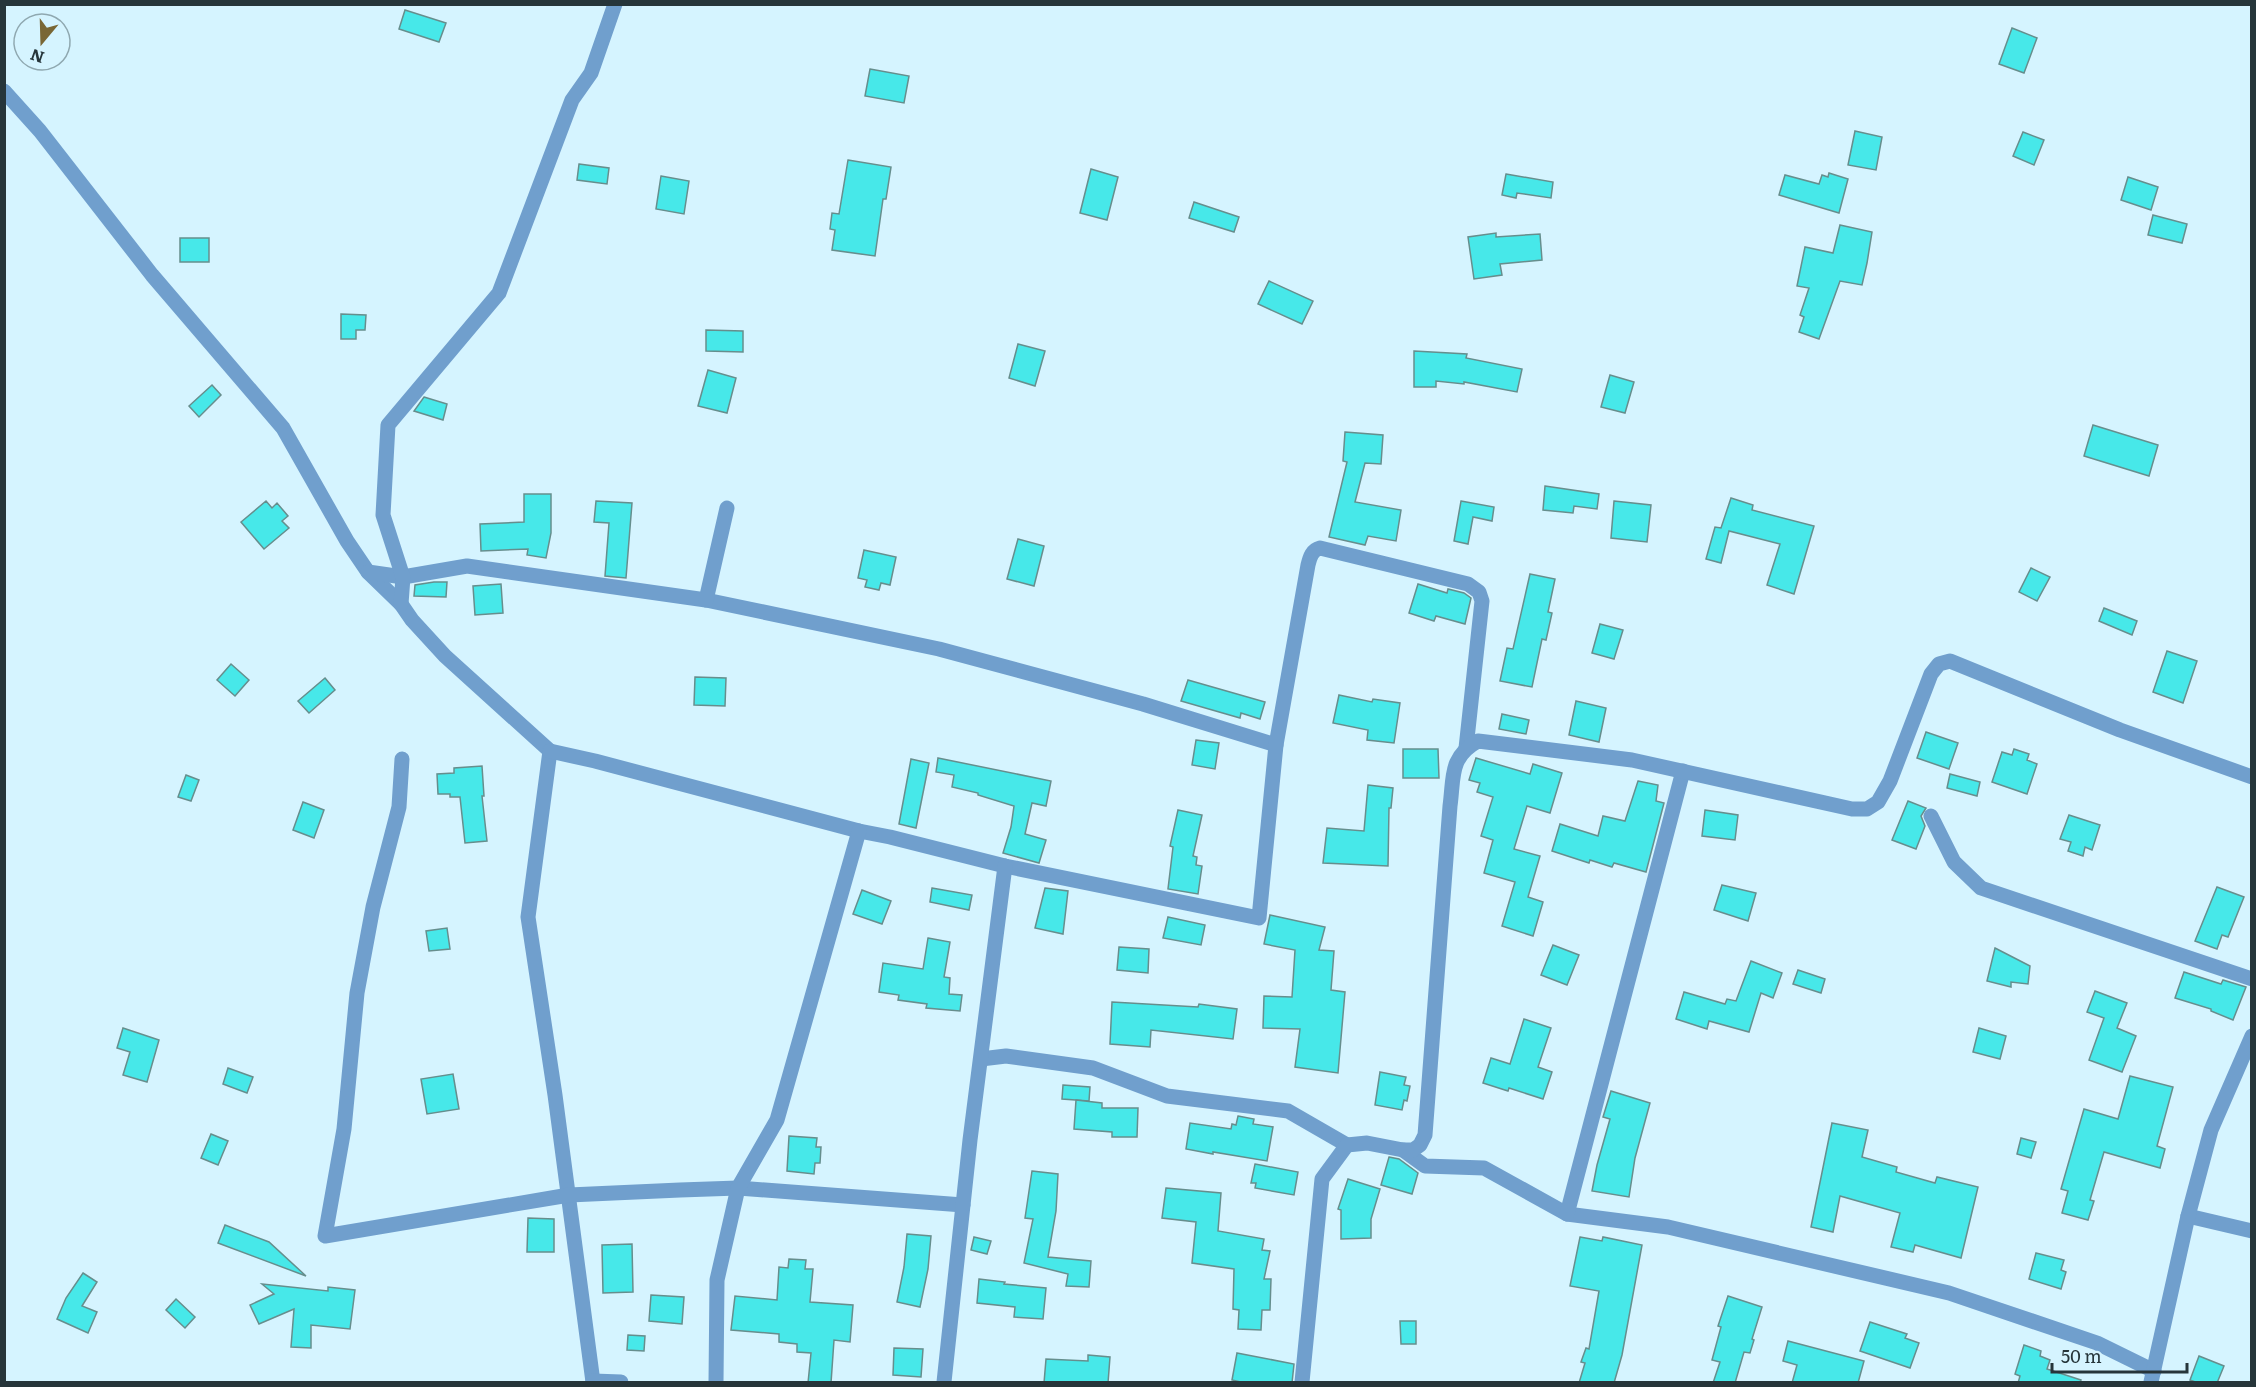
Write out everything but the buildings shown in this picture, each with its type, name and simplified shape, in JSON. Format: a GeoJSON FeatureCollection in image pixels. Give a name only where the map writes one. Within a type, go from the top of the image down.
{"type":"FeatureCollection","features":[{"type":"Feature","properties":{"kind":"street"},"geometry":{"type":"LineString","coordinates":[[401,604],[403,577],[383,516],[388,425],[499,293],[573,100],[591,73],[615,4]]}},
{"type":"Feature","properties":{"kind":"street"},"geometry":{"type":"LineString","coordinates":[[4,91],[40,131],[152,275],[283,428],[347,541],[368,572],[401,604],[412,620],[445,656],[550,751],[859,831],[1005,866],[1259,918],[1276,745],[1308,564],[1315,549],[1320,548],[1468,584],[1479,592],[1482,601],[1466,748]]}},
{"type":"Feature","properties":{"kind":"street"},"geometry":{"type":"LineString","coordinates":[[706,600],[727,508]]}},
{"type":"Feature","properties":{"kind":"street"},"geometry":{"type":"LineString","coordinates":[[368,572],[403,577],[467,566],[706,600],[939,649],[1143,704],[1276,745]]}},
{"type":"Feature","properties":{"kind":"street"},"geometry":{"type":"LineString","coordinates":[[981,1059],[1006,1056],[1093,1068],[1167,1096],[1288,1111],[1347,1145],[1367,1143],[1413,1150],[1425,1135],[1450,806],[1456,760],[1466,748],[1478,741],[1632,760],[1852,809],[1867,809],[1878,802],[1890,781],[1931,674],[1939,664],[1950,661],[2120,730],[2252,777]]}},
{"type":"Feature","properties":{"kind":"street"},"geometry":{"type":"LineString","coordinates":[[550,751],[528,916],[593,1382],[621,1383]]}},
{"type":"Feature","properties":{"kind":"street"},"geometry":{"type":"LineString","coordinates":[[402,759],[399,807],[373,907],[357,993],[344,1129],[325,1236],[568,1197],[738,1188],[963,1205]]}},
{"type":"Feature","properties":{"kind":"street"},"geometry":{"type":"LineString","coordinates":[[1567,1214],[1683,771]]}},
{"type":"Feature","properties":{"kind":"street"},"geometry":{"type":"LineString","coordinates":[[1931,816],[1954,862],[1980,888],[2252,979]]}},
{"type":"Feature","properties":{"kind":"street"},"geometry":{"type":"LineString","coordinates":[[716,1383],[717,1280],[738,1188],[777,1120],[859,831]]}},
{"type":"Feature","properties":{"kind":"street"},"geometry":{"type":"LineString","coordinates":[[944,1383],[963,1205],[1005,866]]}},
{"type":"Feature","properties":{"kind":"street"},"geometry":{"type":"LineString","coordinates":[[1403,1150],[1425,1166],[1484,1168],[1567,1214],[1668,1227],[1949,1293],[2097,1343],[2152,1377],[2187,1216],[2211,1130],[2252,1036]]}},
{"type":"Feature","properties":{"kind":"street"},"geometry":{"type":"LineString","coordinates":[[1302,1383],[1322,1179],[1347,1145]]}},
{"type":"Feature","properties":{"kind":"street"},"geometry":{"type":"LineString","coordinates":[[2187,1216],[2252,1231]]}}]}
